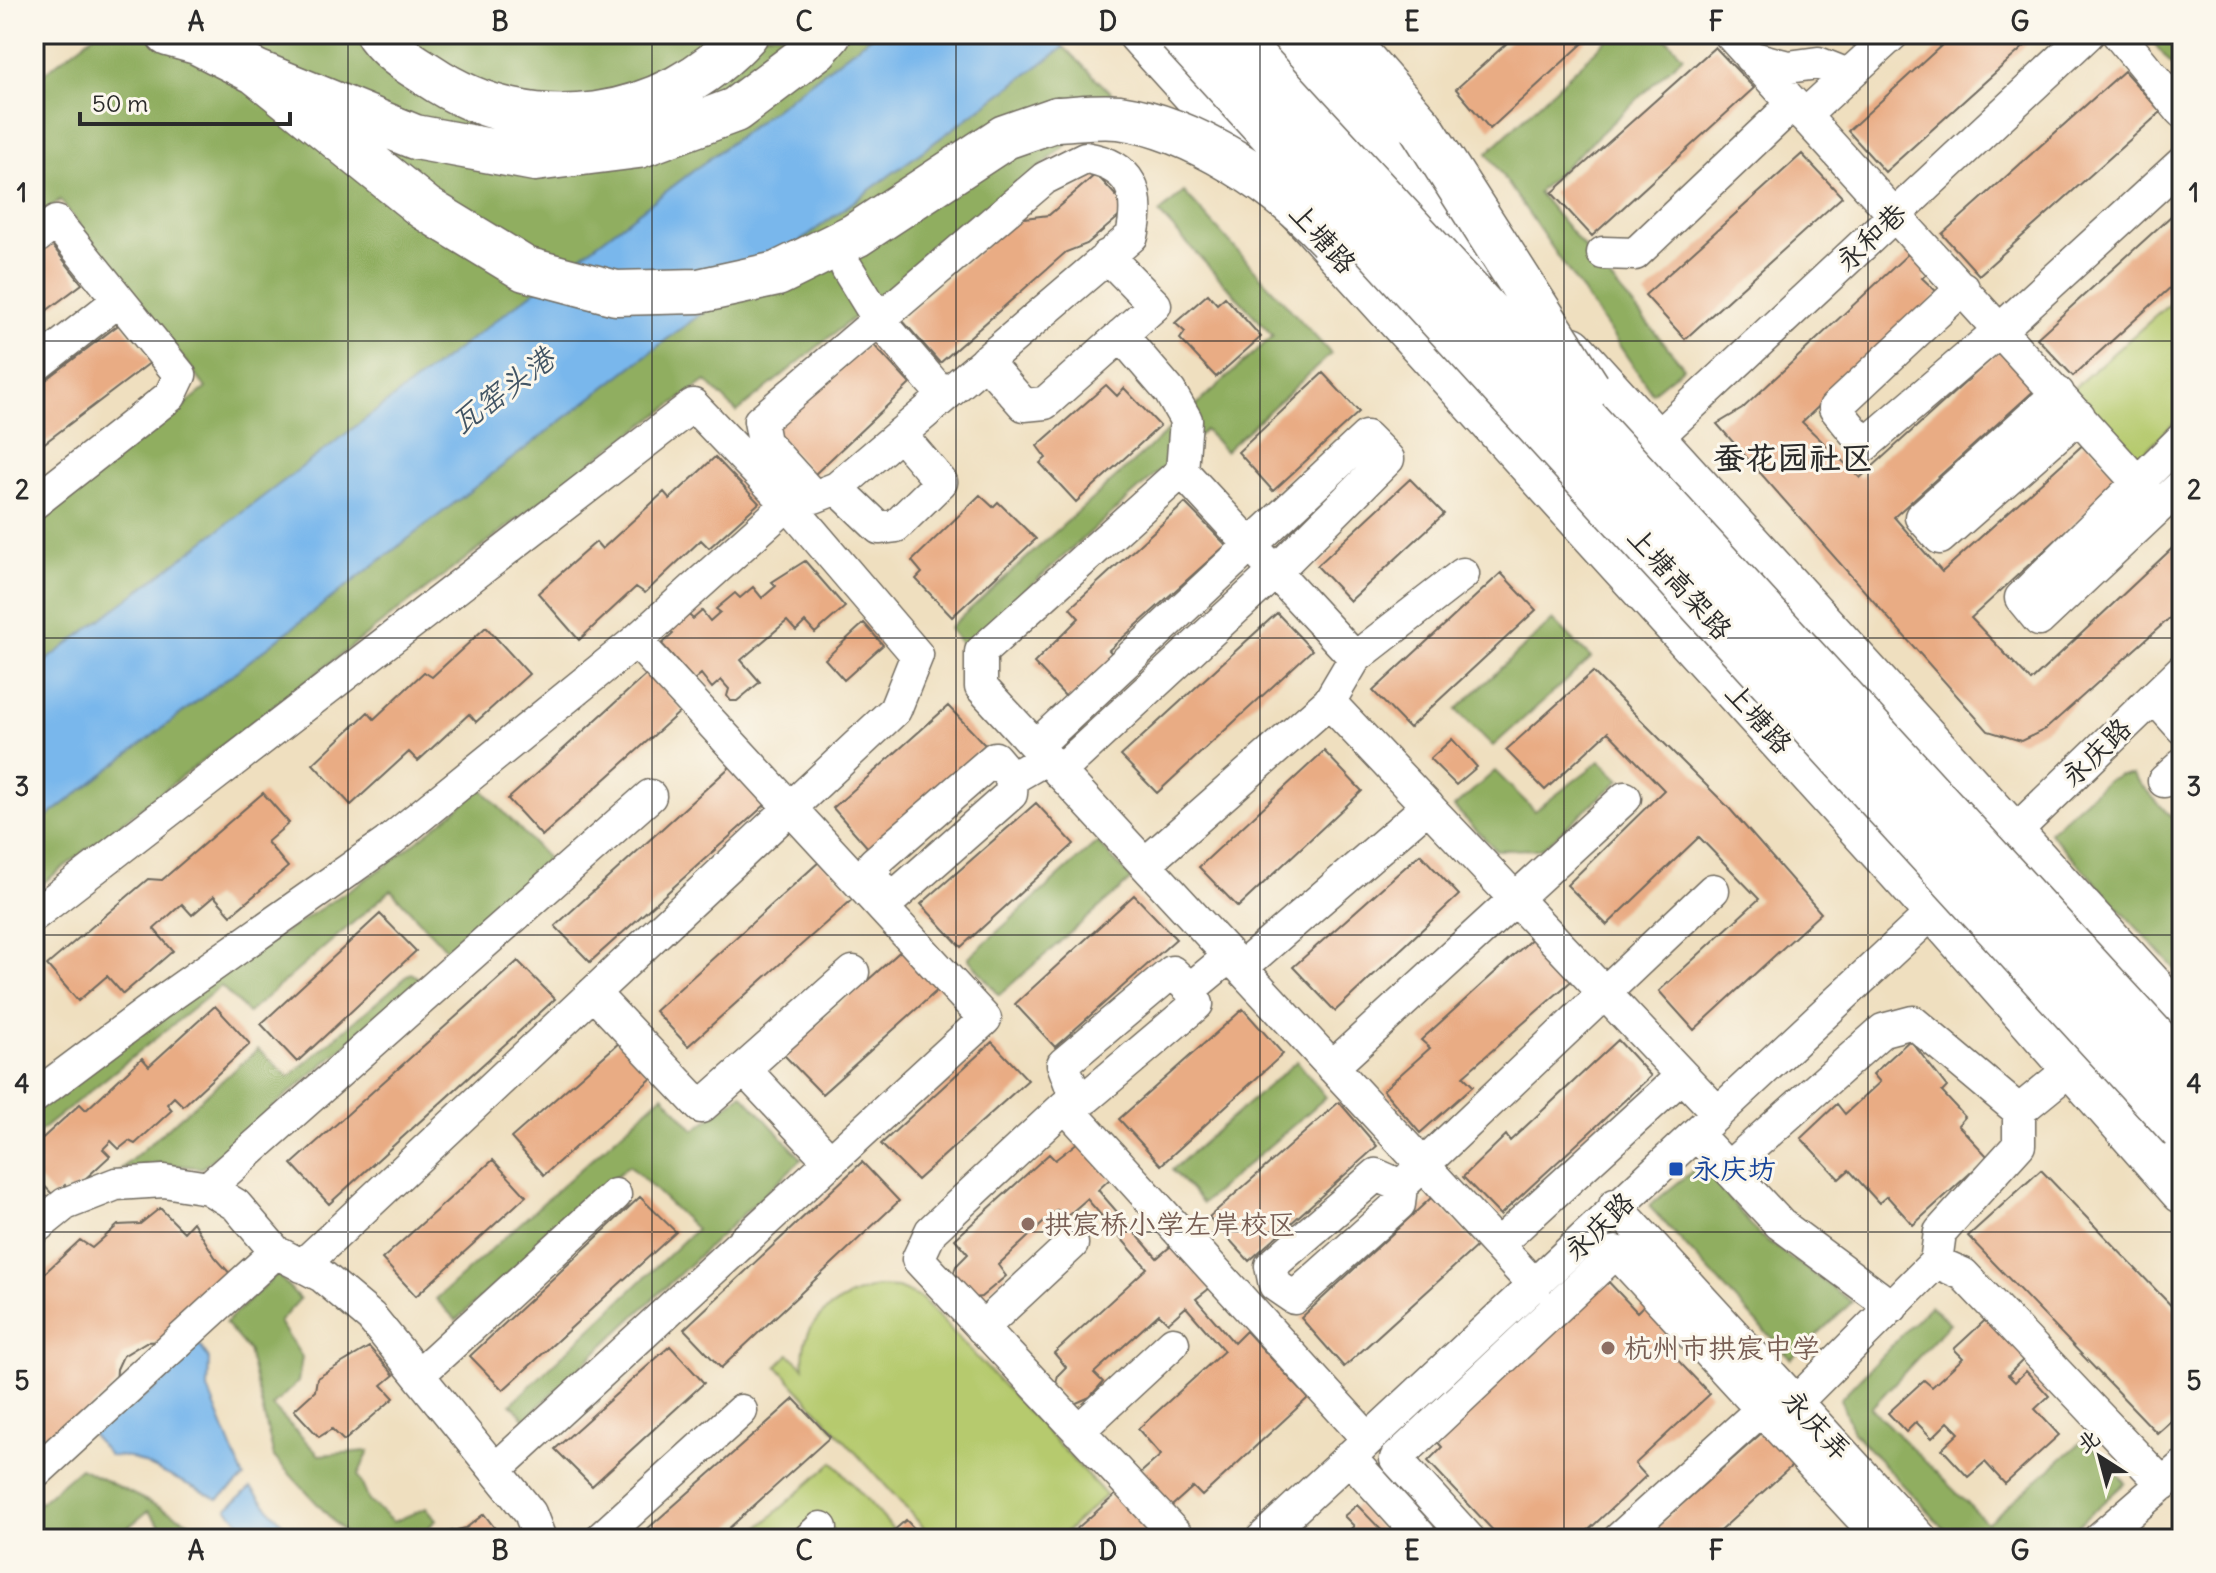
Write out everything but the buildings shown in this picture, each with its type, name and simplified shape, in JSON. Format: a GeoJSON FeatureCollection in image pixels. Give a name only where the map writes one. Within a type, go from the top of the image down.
{"type":"FeatureCollection","features":[{"type":"Feature","properties":{"kind":"highway"},"geometry":{"type":"LineString","coordinates":[[168,34],[197,42],[256,72],[415,137],[535,159],[638,146],[735,110],[816,49],[829,34]]}},
{"type":"Feature","properties":{"kind":"highway"},"geometry":{"type":"LineString","coordinates":[[378,34],[390,49],[455,93],[542,118],[623,111],[658,99],[696,78],[746,34]]}},
{"type":"Feature","properties":{"kind":"highway","name":"上塘高架路"},"geometry":{"type":"LineString","coordinates":[[1232,34],[2182,1068]]}},
{"type":"Feature","properties":{"kind":"highway"},"geometry":{"type":"LineString","coordinates":[[1340,34],[1421,127]]}},
{"type":"Feature","properties":{"kind":"highway"},"geometry":{"type":"LineString","coordinates":[[1369,34],[1421,127],[1649,485]]}},
{"type":"Feature","properties":{"kind":"highway","name":"上塘高架路"},"geometry":{"type":"LineString","coordinates":[[1158,40],[1700,605],[2182,1130]]}},
{"type":"Feature","properties":{"kind":"highway"},"geometry":{"type":"LineString","coordinates":[[256,72],[425,208],[525,269],[616,293],[699,291],[777,274],[856,235],[1005,137],[1057,119],[1118,117],[1167,130],[1256,176],[1298,204],[1606,535],[1700,605]]}},
{"type":"Feature","properties":{"kind":"main road"},"geometry":{"type":"LineString","coordinates":[[1287,34],[2011,835],[2182,1019]]}},
{"type":"Feature","properties":{"kind":"main road","name":"上塘路"},"geometry":{"type":"LineString","coordinates":[[1158,40],[2182,1192]]}},
{"type":"Feature","properties":{"kind":"street"},"geometry":{"type":"LineString","coordinates":[[1603,253],[1635,254],[1798,110],[1848,75],[1893,34]]}},
{"type":"Feature","properties":{"kind":"street","name":"永和巷"},"geometry":{"type":"LineString","coordinates":[[1654,440],[2088,34]]}},
{"type":"Feature","properties":{"kind":"street"},"geometry":{"type":"LineString","coordinates":[[2118,34],[2182,112]]}},
{"type":"Feature","properties":{"kind":"street"},"geometry":{"type":"LineString","coordinates":[[1740,45],[1788,67],[1818,63],[1848,75]]}},
{"type":"Feature","properties":{"kind":"street"},"geometry":{"type":"LineString","coordinates":[[1740,45],[2138,482],[2171,496],[2039,620],[2021,598],[2138,482],[2182,439]]}},
{"type":"Feature","properties":{"kind":"street"},"geometry":{"type":"LineString","coordinates":[[1085,158],[1107,161],[1130,179],[1137,213],[1132,236],[837,488],[814,497],[764,442],[760,421],[879,320],[1045,178],[1085,158]]}},
{"type":"Feature","properties":{"kind":"street"},"geometry":{"type":"LineString","coordinates":[[1963,288],[1835,408],[1865,445],[2001,329],[2182,163]]}},
{"type":"Feature","properties":{"kind":"street"},"geometry":{"type":"LineString","coordinates":[[34,239],[56,222],[180,375],[170,396],[34,503]]}},
{"type":"Feature","properties":{"kind":"street"},"geometry":{"type":"LineString","coordinates":[[985,361],[1024,405],[1045,403],[1155,305],[1107,256]]}},
{"type":"Feature","properties":{"kind":"street"},"geometry":{"type":"LineString","coordinates":[[847,268],[879,320],[944,396]]}},
{"type":"Feature","properties":{"kind":"street"},"geometry":{"type":"LineString","coordinates":[[34,367],[119,300]]}},
{"type":"Feature","properties":{"kind":"street"},"geometry":{"type":"LineString","coordinates":[[1121,335],[1170,392],[1186,420],[1182,471],[981,652],[981,687],[1332,1067],[1412,1175],[1497,1245],[1535,1286]]}},
{"type":"Feature","properties":{"kind":"street"},"geometry":{"type":"LineString","coordinates":[[2058,393],[1921,517],[1940,538],[2079,416]]}},
{"type":"Feature","properties":{"kind":"street"},"geometry":{"type":"LineString","coordinates":[[34,915],[693,405],[788,504],[917,655],[895,710],[593,993],[289,1259],[34,1474]]}},
{"type":"Feature","properties":{"kind":"street"},"geometry":{"type":"LineString","coordinates":[[837,488],[879,528],[896,526],[941,482],[900,434]]}},
{"type":"Feature","properties":{"kind":"street"},"geometry":{"type":"LineString","coordinates":[[1012,778],[1048,758],[1275,572],[1388,459],[1366,437],[1251,545],[1048,758]]}},
{"type":"Feature","properties":{"kind":"street"},"geometry":{"type":"LineString","coordinates":[[1182,471],[1355,658]]}},
{"type":"Feature","properties":{"kind":"street"},"geometry":{"type":"LineString","coordinates":[[34,1097],[157,1005],[387,843],[636,641],[788,504]]}},
{"type":"Feature","properties":{"kind":"street"},"geometry":{"type":"LineString","coordinates":[[1145,864],[1329,702],[1355,658],[1463,574]]}},
{"type":"Feature","properties":{"kind":"street"},"geometry":{"type":"LineString","coordinates":[[495,1470],[985,1019],[636,641]]}},
{"type":"Feature","properties":{"kind":"street","name":"永庆路"},"geometry":{"type":"LineString","coordinates":[[1262,1539],[1935,912],[2182,670]]}},
{"type":"Feature","properties":{"kind":"street"},"geometry":{"type":"LineString","coordinates":[[2154,697],[2182,728]]}},
{"type":"Feature","properties":{"kind":"street"},"geometry":{"type":"LineString","coordinates":[[1329,702],[1682,1076],[1728,1168],[1780,1224],[1892,1307]]}},
{"type":"Feature","properties":{"kind":"street"},"geometry":{"type":"LineString","coordinates":[[208,1188],[650,796]]}},
{"type":"Feature","properties":{"kind":"street"},"geometry":{"type":"LineString","coordinates":[[1332,1067],[1625,798]]}},
{"type":"Feature","properties":{"kind":"street"},"geometry":{"type":"LineString","coordinates":[[1190,989],[1236,962],[1428,806]]}},
{"type":"Feature","properties":{"kind":"street"},"geometry":{"type":"LineString","coordinates":[[1412,1175],[1713,890]]}},
{"type":"Feature","properties":{"kind":"street"},"geometry":{"type":"LineString","coordinates":[[593,993],[701,1107],[853,972]]}},
{"type":"Feature","properties":{"kind":"street"},"geometry":{"type":"LineString","coordinates":[[1728,1168],[1883,1030],[1913,1022],[2019,1111],[2019,1145],[1940,1232],[1936,1262],[1796,1402]]}},
{"type":"Feature","properties":{"kind":"street"},"geometry":{"type":"LineString","coordinates":[[2019,1111],[2073,1067]]}},
{"type":"Feature","properties":{"kind":"street"},"geometry":{"type":"LineString","coordinates":[[744,1069],[830,1161]]}},
{"type":"Feature","properties":{"kind":"street"},"geometry":{"type":"LineString","coordinates":[[1497,1245],[1682,1076]]}},
{"type":"Feature","properties":{"kind":"street"},"geometry":{"type":"LineString","coordinates":[[1180,1539],[918,1259],[931,1231],[1065,1106],[1359,1448],[1423,1539]]}},
{"type":"Feature","properties":{"kind":"street"},"geometry":{"type":"LineString","coordinates":[[34,1229],[65,1204],[116,1184],[164,1181],[208,1188],[236,1205],[289,1259],[322,1276],[371,1317],[530,1513],[540,1539]]}},
{"type":"Feature","properties":{"kind":"street"},"geometry":{"type":"LineString","coordinates":[[418,1375],[615,1195]]}},
{"type":"Feature","properties":{"kind":"street","name":"永庆弄"},"geometry":{"type":"LineString","coordinates":[[1616,1207],[1796,1402],[1875,1518],[1922,1539]]}},
{"type":"Feature","properties":{"kind":"street"},"geometry":{"type":"LineString","coordinates":[[982,1328],[1072,1244]]}},
{"type":"Feature","properties":{"kind":"street"},"geometry":{"type":"LineString","coordinates":[[1469,1539],[1396,1459],[1616,1252],[1762,1409],[1875,1518]]}},
{"type":"Feature","properties":{"kind":"street"},"geometry":{"type":"LineString","coordinates":[[1936,1262],[1963,1274],[2173,1475],[2099,1539]]}},
{"type":"Feature","properties":{"kind":"street"},"geometry":{"type":"LineString","coordinates":[[1078,1431],[1173,1343]]}},
{"type":"Feature","properties":{"kind":"street"},"geometry":{"type":"LineString","coordinates":[[1619,1539],[1762,1409]]}},
{"type":"Feature","properties":{"kind":"street"},"geometry":{"type":"LineString","coordinates":[[600,1539],[741,1411]]}},
{"type":"Feature","properties":{"kind":"green space"},"geometry":{"type":"Polygon","coordinates":[[[95,34],[874,34],[34,671],[34,524],[206,388],[60,200],[34,219],[34,81],[95,34]]]}},
{"type":"Feature","properties":{"kind":"green space"},"geometry":{"type":"Polygon","coordinates":[[[1613,34],[1662,34],[1683,56],[1538,192],[1684,367],[1652,393],[1487,153],[1613,34]]]}},
{"type":"Feature","properties":{"kind":"green space"},"geometry":{"type":"Polygon","coordinates":[[[2146,34],[2182,34],[2182,77],[2146,34]]]}},
{"type":"Feature","properties":{"kind":"green space"},"geometry":{"type":"Polygon","coordinates":[[[1064,47],[1117,99],[1056,154],[737,412],[706,381],[605,452],[34,890],[34,827],[675,333],[1064,47]]]}},
{"type":"Feature","properties":{"kind":"green space"},"geometry":{"type":"Polygon","coordinates":[[[1184,192],[1331,354],[1225,451],[1205,430],[963,646],[949,628],[1273,336],[1159,213],[1184,192]]]}},
{"type":"Feature","properties":{"kind":"green space"},"geometry":{"type":"Polygon","coordinates":[[[2182,293],[2182,415],[2136,460],[2070,391],[2182,293]]]}},
{"type":"Feature","properties":{"kind":"green space"},"geometry":{"type":"Polygon","coordinates":[[[1553,620],[1591,658],[1493,746],[1456,710],[1553,620]]]}},
{"type":"Feature","properties":{"kind":"green space"},"geometry":{"type":"Polygon","coordinates":[[[1600,761],[1620,780],[1541,849],[1496,850],[1454,807],[1495,771],[1535,811],[1600,761]]]}},
{"type":"Feature","properties":{"kind":"green space"},"geometry":{"type":"Polygon","coordinates":[[[2119,775],[2132,775],[2182,829],[2182,977],[2049,832],[2106,781],[2119,775]]]}},
{"type":"Feature","properties":{"kind":"green space"},"geometry":{"type":"Polygon","coordinates":[[[482,789],[552,863],[447,950],[391,890],[248,1013],[221,986],[34,1136],[34,1112],[181,1000],[387,865],[482,789]]]}},
{"type":"Feature","properties":{"kind":"green space"},"geometry":{"type":"Polygon","coordinates":[[[1097,842],[1132,879],[999,995],[968,958],[1097,842]]]}},
{"type":"Feature","properties":{"kind":"green space"},"geometry":{"type":"Polygon","coordinates":[[[411,973],[422,980],[202,1168],[157,1163],[121,1169],[258,1049],[289,1077],[411,973]]]}},
{"type":"Feature","properties":{"kind":"green space"},"geometry":{"type":"Polygon","coordinates":[[[1297,1061],[1326,1097],[1203,1203],[1172,1170],[1297,1061]]]}},
{"type":"Feature","properties":{"kind":"green space"},"geometry":{"type":"Polygon","coordinates":[[[742,1094],[802,1159],[525,1419],[511,1404],[696,1229],[629,1165],[456,1320],[436,1299],[663,1095],[694,1130],[742,1094]]]}},
{"type":"Feature","properties":{"kind":"green space"},"geometry":{"type":"Polygon","coordinates":[[[1701,1164],[1759,1235],[1852,1302],[1791,1359],[1649,1206],[1701,1164]]]}},
{"type":"Feature","properties":{"kind":"green space"},"geometry":{"type":"Polygon","coordinates":[[[277,1274],[300,1299],[279,1322],[302,1357],[298,1382],[272,1406],[319,1455],[369,1451],[358,1475],[369,1501],[393,1522],[426,1508],[436,1520],[417,1539],[350,1539],[274,1457],[248,1350],[225,1323],[277,1274]]]}},
{"type":"Feature","properties":{"kind":"green space"},"geometry":{"type":"Polygon","coordinates":[[[877,1287],[898,1288],[921,1298],[1106,1495],[1058,1539],[934,1539],[777,1366],[789,1354],[804,1367],[807,1336],[823,1314],[848,1298],[877,1287]]]}},
{"type":"Feature","properties":{"kind":"green space"},"geometry":{"type":"Polygon","coordinates":[[[1930,1306],[1950,1323],[1871,1408],[1987,1523],[2086,1438],[2125,1483],[2062,1539],[1954,1539],[1853,1432],[1840,1399],[1930,1306]]]}},
{"type":"Feature","properties":{"kind":"green space"},"geometry":{"type":"Polygon","coordinates":[[[833,1462],[902,1539],[746,1539],[833,1462]]]}},
{"type":"Feature","properties":{"kind":"green space"},"geometry":{"type":"Polygon","coordinates":[[[80,1468],[196,1525],[210,1539],[172,1539],[148,1511],[114,1539],[45,1539],[38,1530],[34,1508],[80,1468]]]}},
{"type":"Feature","properties":{"kind":"water","name":"瓦窑头港"},"geometry":{"type":"Polygon","coordinates":[[[874,34],[1052,34],[1064,47],[675,333],[34,827],[34,670],[874,34]]]}},
{"type":"Feature","properties":{"kind":"water"},"geometry":{"type":"Polygon","coordinates":[[[196,1340],[209,1359],[208,1389],[244,1478],[218,1499],[130,1457],[110,1456],[91,1434],[166,1379],[196,1340]]]}},
{"type":"Feature","properties":{"kind":"water"},"geometry":{"type":"Polygon","coordinates":[[[251,1488],[297,1539],[254,1539],[227,1508],[251,1488]]]}},
{"type":"Feature","properties":{"kind":"place","name":"永庆坊"},"geometry":{"type":"Point","coordinates":[1676,1169]}},
{"type":"Feature","properties":{"kind":"place","name":"拱宸桥小学左岸校区"},"geometry":{"type":"Point","coordinates":[1028,1224]}},
{"type":"Feature","properties":{"kind":"place","name":"杭州市拱宸中学"},"geometry":{"type":"Point","coordinates":[1608,1348]}},
{"type":"Feature","properties":{"kind":"district","name":"蚕花园社区"},"geometry":{"type":"Point","coordinates":[1793,458]}}]}
